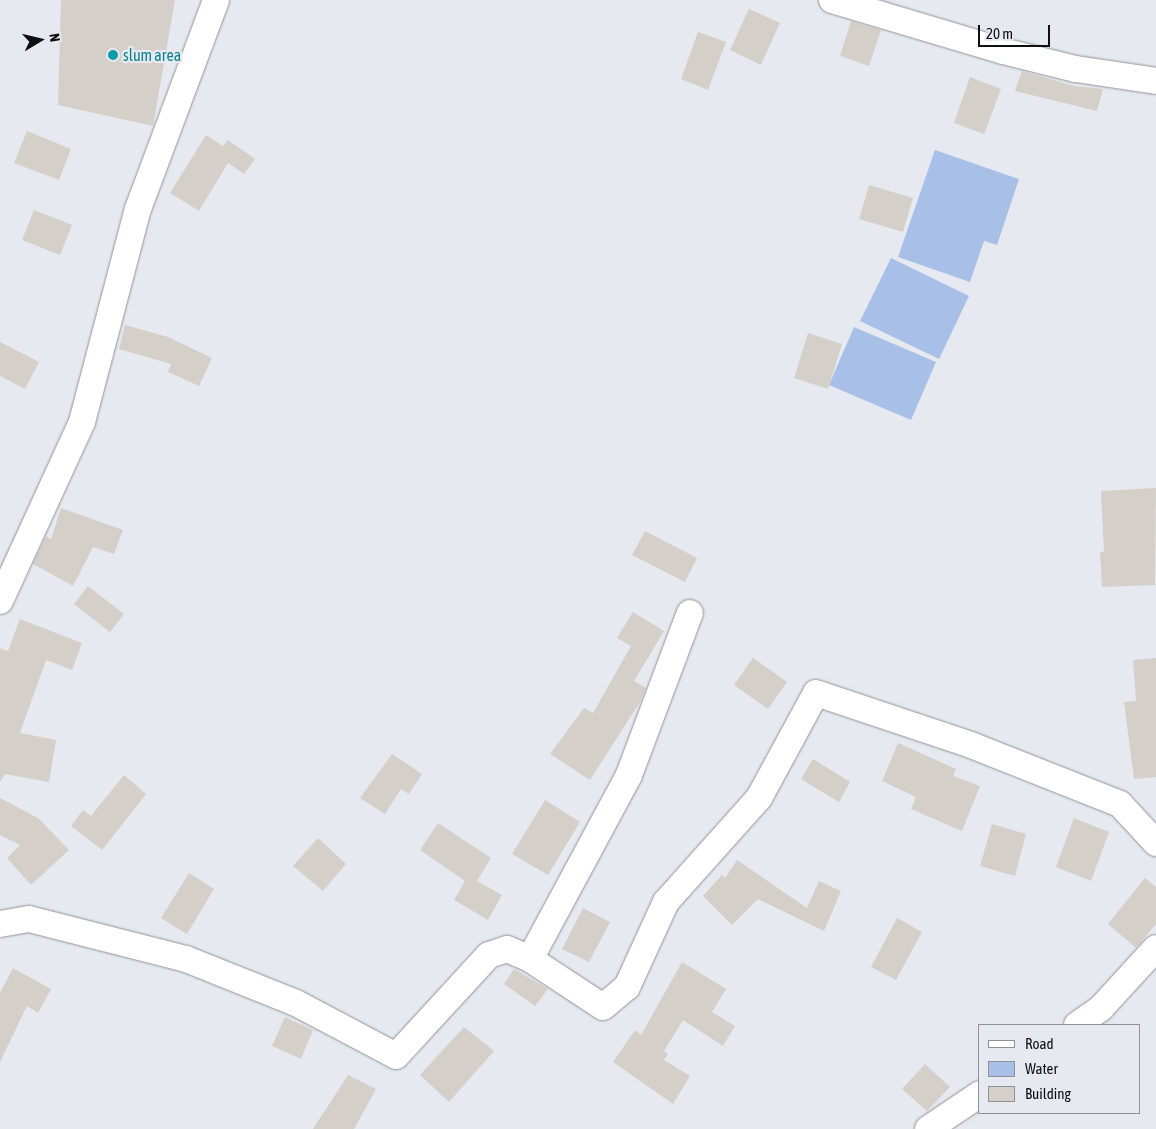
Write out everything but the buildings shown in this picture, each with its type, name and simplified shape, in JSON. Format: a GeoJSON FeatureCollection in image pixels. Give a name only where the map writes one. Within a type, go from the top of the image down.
{"type":"FeatureCollection","features":[{"type":"Feature","properties":{"kind":"street"},"geometry":{"type":"LineString","coordinates":[[0,601],[82,422],[138,209],[216,0]]}},
{"type":"Feature","properties":{"kind":"street"},"geometry":{"type":"LineString","coordinates":[[832,0],[1076,69],[1156,81]]}},
{"type":"Feature","properties":{"kind":"street"},"geometry":{"type":"LineString","coordinates":[[530,959],[629,775],[690,613]]}},
{"type":"Feature","properties":{"kind":"street"},"geometry":{"type":"LineString","coordinates":[[0,924],[29,919],[186,959],[296,1003],[396,1056],[489,954],[507,950],[530,959],[603,1007],[627,987],[666,902],[759,798],[816,693],[971,745],[1120,804],[1156,844]]}},
{"type":"Feature","properties":{"kind":"street"},"geometry":{"type":"LineString","coordinates":[[1078,1024],[1101,1008],[1156,948]]}},
{"type":"Feature","properties":{"kind":"street"},"geometry":{"type":"LineString","coordinates":[[928,1129],[978,1095]]}},
{"type":"Feature","properties":{"kind":"water"},"geometry":{"type":"Polygon","coordinates":[[[935,150],[1019,179],[997,245],[984,241],[970,282],[898,257],[935,150]]]}},
{"type":"Feature","properties":{"kind":"water"},"geometry":{"type":"Polygon","coordinates":[[[891,258],[969,296],[939,359],[860,321],[891,258]]]}},
{"type":"Feature","properties":{"kind":"water"},"geometry":{"type":"Polygon","coordinates":[[[854,327],[936,362],[911,420],[829,385],[854,327]]]}},
{"type":"Feature","properties":{"kind":"place","name":"slum area"},"geometry":{"type":"Point","coordinates":[113,55]}}]}
